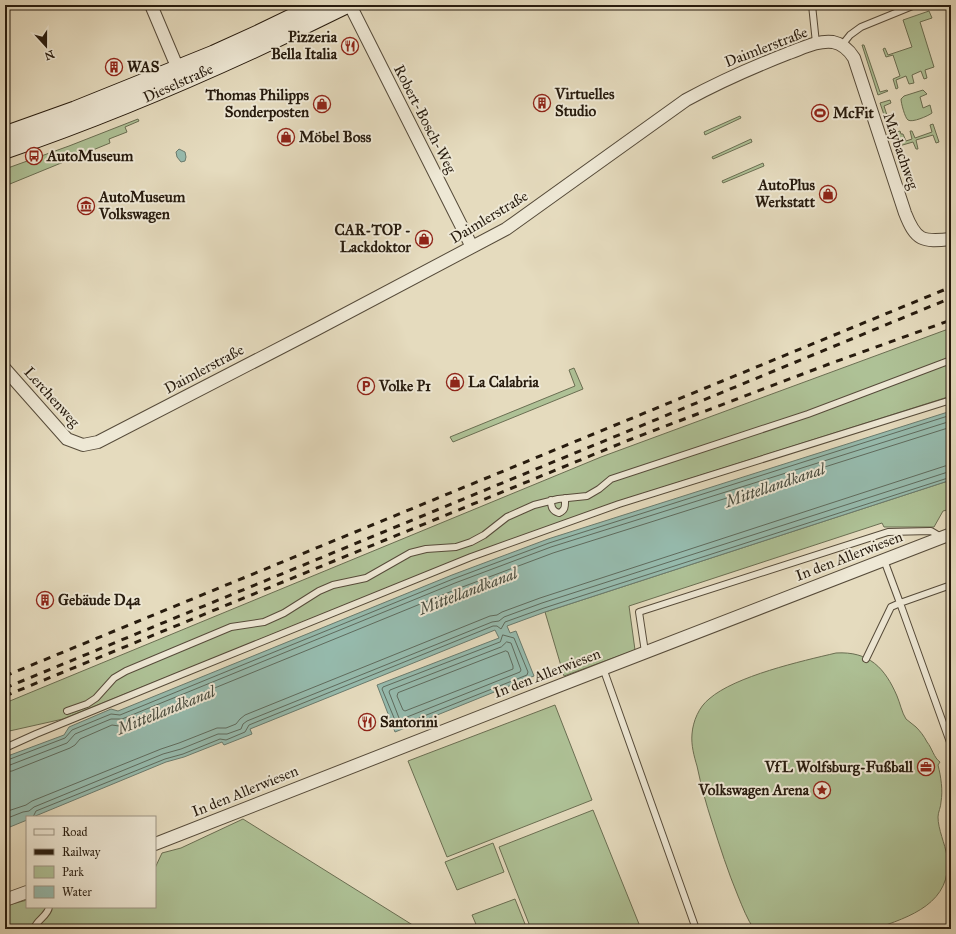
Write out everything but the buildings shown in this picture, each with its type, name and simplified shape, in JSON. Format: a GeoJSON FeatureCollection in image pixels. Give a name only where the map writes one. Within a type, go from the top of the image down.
{"type":"FeatureCollection","features":[{"type":"Feature","properties":{"kind":"main road","name":"Dieselstraße"},"geometry":{"type":"LineString","coordinates":[[5,135],[75,110],[178,69],[241,42],[318,5]]}},
{"type":"Feature","properties":{"kind":"main road","name":"Dieselstraße"},"geometry":{"type":"LineString","coordinates":[[5,150],[138,101],[266,44],[346,5]]}},
{"type":"Feature","properties":{"kind":"street"},"geometry":{"type":"LineString","coordinates":[[151,5],[178,69]]}},
{"type":"Feature","properties":{"kind":"street","name":"Robert-Bosch-Weg"},"geometry":{"type":"LineString","coordinates":[[350,5],[472,247]]}},
{"type":"Feature","properties":{"kind":"street","name":"Daimlerstraße"},"geometry":{"type":"LineString","coordinates":[[77,444],[93,444],[108,437],[506,229],[686,100],[715,84],[816,43],[834,43],[842,45]]}},
{"type":"Feature","properties":{"kind":"street","name":"Maybachweg"},"geometry":{"type":"LineString","coordinates":[[842,45],[850,52],[858,67],[879,135],[914,232],[918,237],[930,240],[951,239]]}},
{"type":"Feature","properties":{"kind":"street","name":"Lerchenweg"},"geometry":{"type":"LineString","coordinates":[[5,369],[63,436],[77,444]]}},
{"type":"Feature","properties":{"kind":"street","name":"In den Allerwiesen"},"geometry":{"type":"LineString","coordinates":[[156,844],[946,535]]}},
{"type":"Feature","properties":{"kind":"street"},"geometry":{"type":"LineString","coordinates":[[5,900],[26,892]]}},
{"type":"Feature","properties":{"kind":"lane"},"geometry":{"type":"LineString","coordinates":[[812,5],[816,43]]}},
{"type":"Feature","properties":{"kind":"lane"},"geometry":{"type":"LineString","coordinates":[[842,45],[850,35],[861,27],[904,7],[915,5]]}},
{"type":"Feature","properties":{"kind":"lane"},"geometry":{"type":"LineString","coordinates":[[67,712],[87,704],[96,698],[114,678],[126,671],[231,627],[264,622],[284,613],[319,591],[333,585],[366,578],[410,552],[426,549],[456,548],[484,535],[507,517],[534,505],[551,500],[587,496],[599,489],[611,479],[808,414],[951,360]]}},
{"type":"Feature","properties":{"kind":"lane"},"geometry":{"type":"LineString","coordinates":[[5,748],[172,678],[471,557],[619,504],[951,400]]}},
{"type":"Feature","properties":{"kind":"lane"},"geometry":{"type":"LineString","coordinates":[[551,500],[554,512],[559,513],[563,511],[565,507],[565,498]]}},
{"type":"Feature","properties":{"kind":"lane"},"geometry":{"type":"LineString","coordinates":[[645,652],[639,612],[888,532],[931,532],[946,535]]}},
{"type":"Feature","properties":{"kind":"lane"},"geometry":{"type":"LineString","coordinates":[[884,560],[951,745]]}},
{"type":"Feature","properties":{"kind":"lane"},"geometry":{"type":"LineString","coordinates":[[866,659],[891,607],[951,585]]}},
{"type":"Feature","properties":{"kind":"lane"},"geometry":{"type":"LineString","coordinates":[[603,668],[696,929]]}},
{"type":"Feature","properties":{"kind":"lane"},"geometry":{"type":"LineString","coordinates":[[34,929],[35,925],[49,911],[49,908]]}},
{"type":"Feature","properties":{"kind":"green space"},"geometry":{"type":"Polygon","coordinates":[[[929,11],[932,18],[920,22],[934,67],[925,70],[927,78],[924,79],[921,71],[912,75],[914,83],[909,84],[906,76],[896,80],[898,88],[896,89],[893,79],[900,76],[893,55],[886,57],[883,49],[885,48],[888,55],[912,47],[903,20],[929,11]]]}},
{"type":"Feature","properties":{"kind":"green space"},"geometry":{"type":"Polygon","coordinates":[[[862,45],[864,45],[880,92],[888,91],[878,95],[862,45]]]}},
{"type":"Feature","properties":{"kind":"green space"},"geometry":{"type":"Polygon","coordinates":[[[923,90],[927,94],[920,97],[923,108],[930,105],[932,113],[910,121],[904,114],[901,99],[904,96],[923,90]]]}},
{"type":"Feature","properties":{"kind":"green space"},"geometry":{"type":"Polygon","coordinates":[[[890,100],[891,103],[884,106],[893,134],[900,131],[906,141],[912,139],[910,131],[912,131],[915,138],[932,132],[930,125],[933,124],[939,142],[936,143],[933,135],[916,140],[918,149],[916,149],[913,142],[899,146],[902,155],[898,156],[880,103],[890,100]]]}},
{"type":"Feature","properties":{"kind":"green space"},"geometry":{"type":"Polygon","coordinates":[[[740,116],[741,118],[705,135],[704,132],[740,116]]]}},
{"type":"Feature","properties":{"kind":"green space"},"geometry":{"type":"Polygon","coordinates":[[[138,119],[139,121],[125,127],[127,132],[109,139],[110,143],[5,186],[5,169],[138,119]]]}},
{"type":"Feature","properties":{"kind":"green space"},"geometry":{"type":"Polygon","coordinates":[[[751,139],[752,142],[713,159],[712,157],[751,139]]]}},
{"type":"Feature","properties":{"kind":"green space"},"geometry":{"type":"Polygon","coordinates":[[[763,163],[764,166],[723,183],[722,181],[763,163]]]}},
{"type":"Feature","properties":{"kind":"green space"},"geometry":{"type":"Polygon","coordinates":[[[951,328],[951,396],[619,501],[471,554],[63,719],[5,732],[5,703],[601,457],[951,328]]]}},
{"type":"Feature","properties":{"kind":"green space"},"geometry":{"type":"Polygon","coordinates":[[[574,368],[583,389],[453,442],[450,437],[575,386],[569,370],[574,368]]]}},
{"type":"Feature","properties":{"kind":"green space"},"geometry":{"type":"Polygon","coordinates":[[[951,480],[951,509],[943,511],[934,527],[884,527],[882,523],[629,606],[635,650],[564,676],[545,612],[951,480]]]}},
{"type":"Feature","properties":{"kind":"green space","name":"Volkswagen Arena"},"geometry":{"type":"Polygon","coordinates":[[[836,653],[848,653],[867,658],[881,670],[892,686],[906,719],[920,732],[940,762],[938,765],[942,793],[938,822],[947,856],[947,872],[943,886],[936,897],[926,906],[901,919],[874,929],[754,929],[745,913],[734,887],[708,808],[693,750],[692,738],[694,724],[699,710],[705,702],[735,683],[770,670],[836,653]]]}},
{"type":"Feature","properties":{"kind":"green space"},"geometry":{"type":"Polygon","coordinates":[[[555,705],[592,800],[447,857],[408,761],[555,705]]]}},
{"type":"Feature","properties":{"kind":"green space"},"geometry":{"type":"Polygon","coordinates":[[[593,810],[641,929],[531,929],[499,847],[593,810]]]}},
{"type":"Feature","properties":{"kind":"green space"},"geometry":{"type":"Polygon","coordinates":[[[243,819],[419,929],[5,929],[5,906],[26,900],[26,908],[156,908],[156,866],[162,853],[181,848],[243,819]]]}},
{"type":"Feature","properties":{"kind":"green space"},"geometry":{"type":"Polygon","coordinates":[[[493,843],[504,872],[457,890],[445,862],[493,843]]]}},
{"type":"Feature","properties":{"kind":"green space"},"geometry":{"type":"Polygon","coordinates":[[[515,899],[527,929],[478,929],[472,915],[515,899]]]}},
{"type":"Feature","properties":{"kind":"water"},"geometry":{"type":"Polygon","coordinates":[[[179,149],[185,152],[185,161],[181,162],[177,157],[176,152],[179,149]]]}},
{"type":"Feature","properties":{"kind":"water","name":"Mittellandkanal"},"geometry":{"type":"Polygon","coordinates":[[[951,411],[951,480],[545,612],[507,626],[510,633],[516,631],[534,676],[395,732],[377,685],[499,638],[495,630],[250,729],[252,734],[224,745],[222,742],[184,757],[166,762],[35,816],[26,816],[26,820],[5,829],[5,757],[64,735],[69,727],[111,709],[118,711],[452,575],[548,539],[951,411]]]}},
{"type":"Feature","properties":{"kind":"railway"},"geometry":{"type":"LineString","coordinates":[[5,676],[951,287]]}},
{"type":"Feature","properties":{"kind":"railway"},"geometry":{"type":"LineString","coordinates":[[5,688],[951,298]]}},
{"type":"Feature","properties":{"kind":"railway"},"geometry":{"type":"LineString","coordinates":[[5,696],[629,440],[829,364],[951,320]]}},
{"type":"Feature","properties":{"kind":"place","name":"Pizzeria Bella Italia"},"geometry":{"type":"Point","coordinates":[350,46]}},
{"type":"Feature","properties":{"kind":"place","name":"WAS"},"geometry":{"type":"Point","coordinates":[114,67]}},
{"type":"Feature","properties":{"kind":"place","name":"Virtuelles Studio"},"geometry":{"type":"Point","coordinates":[542,103]}},
{"type":"Feature","properties":{"kind":"place","name":"Thomas Philipps Sonderposten"},"geometry":{"type":"Point","coordinates":[322,104]}},
{"type":"Feature","properties":{"kind":"place","name":"McFit"},"geometry":{"type":"Point","coordinates":[820,113]}},
{"type":"Feature","properties":{"kind":"place","name":"Möbel Boss"},"geometry":{"type":"Point","coordinates":[286,137]}},
{"type":"Feature","properties":{"kind":"place","name":"AutoMuseum"},"geometry":{"type":"Point","coordinates":[34,156]}},
{"type":"Feature","properties":{"kind":"place","name":"AutoPlus Werkstatt"},"geometry":{"type":"Point","coordinates":[828,194]}},
{"type":"Feature","properties":{"kind":"place","name":"AutoMuseum Volkswagen"},"geometry":{"type":"Point","coordinates":[86,206]}},
{"type":"Feature","properties":{"kind":"place","name":"CAR-TOP - Lackdoktor"},"geometry":{"type":"Point","coordinates":[424,239]}},
{"type":"Feature","properties":{"kind":"place","name":"La Calabria"},"geometry":{"type":"Point","coordinates":[455,382]}},
{"type":"Feature","properties":{"kind":"place","name":"Volke P1"},"geometry":{"type":"Point","coordinates":[366,386]}},
{"type":"Feature","properties":{"kind":"place","name":"Gebäude D4a"},"geometry":{"type":"Point","coordinates":[45,600]}},
{"type":"Feature","properties":{"kind":"place","name":"Santorini"},"geometry":{"type":"Point","coordinates":[367,722]}},
{"type":"Feature","properties":{"kind":"place","name":"VfL Wolfsburg-Fußball"},"geometry":{"type":"Point","coordinates":[926,767]}},
{"type":"Feature","properties":{"kind":"place","name":"Volkswagen Arena"},"geometry":{"type":"Point","coordinates":[822,790]}}]}
